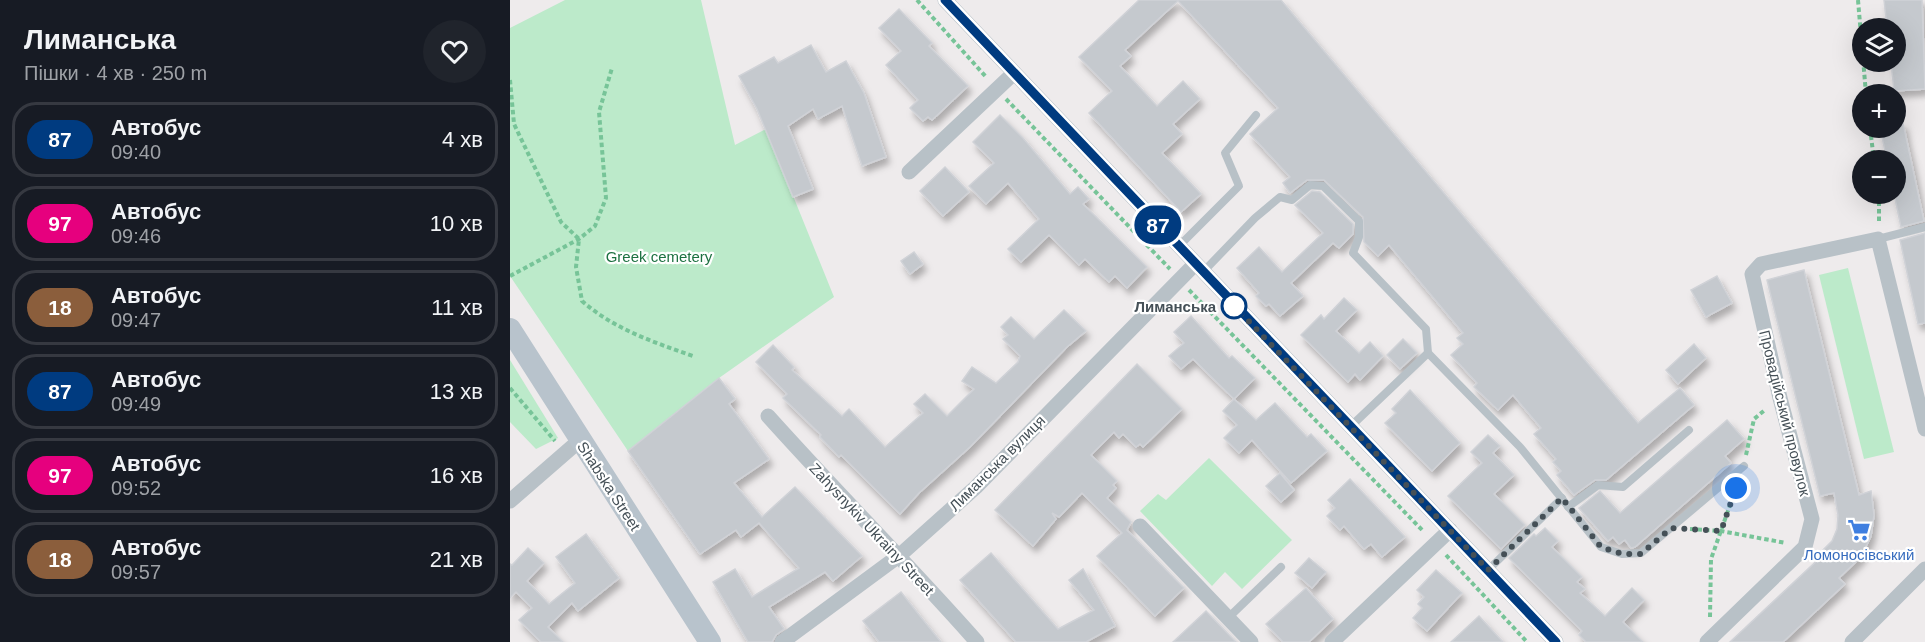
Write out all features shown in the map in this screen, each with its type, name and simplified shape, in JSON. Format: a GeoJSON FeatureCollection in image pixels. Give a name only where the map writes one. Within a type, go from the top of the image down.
{"type":"FeatureCollection","features":[{"type":"Feature","properties":{"kind":"main road","name":"Shabska Street"},"geometry":{"type":"LineString","coordinates":[[510,329],[572,447],[710,642]]}},
{"type":"Feature","properties":{"kind":"street"},"geometry":{"type":"LineString","coordinates":[[945,0],[1556,642]]}},
{"type":"Feature","properties":{"kind":"street"},"geometry":{"type":"LineString","coordinates":[[909,172],[1014,73]]}},
{"type":"Feature","properties":{"kind":"street"},"geometry":{"type":"LineString","coordinates":[[1878,239],[1925,429]]}},
{"type":"Feature","properties":{"kind":"street","name":"Провадійський провулок"},"geometry":{"type":"LineString","coordinates":[[1805,547],[1812,519],[1780,398],[1752,274],[1761,264],[1878,239]]}},
{"type":"Feature","properties":{"kind":"street","name":"Лиманська вулиця"},"geometry":{"type":"LineString","coordinates":[[782,642],[900,555],[976,487],[1180,280],[1199,268]]}},
{"type":"Feature","properties":{"kind":"street","name":"Zahysnykiv Ukrainy Street"},"geometry":{"type":"LineString","coordinates":[[768,417],[839,496],[900,555],[976,642]]}},
{"type":"Feature","properties":{"kind":"street"},"geometry":{"type":"LineString","coordinates":[[510,501],[572,447]]}},
{"type":"Feature","properties":{"kind":"street"},"geometry":{"type":"LineString","coordinates":[[1140,526],[1251,642]]}},
{"type":"Feature","properties":{"kind":"street"},"geometry":{"type":"LineString","coordinates":[[1332,642],[1450,530]]}},
{"type":"Feature","properties":{"kind":"street"},"geometry":{"type":"LineString","coordinates":[[1708,640],[1805,547]]}},
{"type":"Feature","properties":{"kind":"street"},"geometry":{"type":"LineString","coordinates":[[1851,642],[1924,573]]}},
{"type":"Feature","properties":{"kind":"lane"},"geometry":{"type":"LineString","coordinates":[[1178,246],[1239,186],[1225,153],[1256,115]]}},
{"type":"Feature","properties":{"kind":"lane"},"geometry":{"type":"LineString","coordinates":[[1199,268],[1280,197],[1292,200],[1310,185],[1323,186],[1359,221],[1359,237],[1353,253],[1426,328],[1428,353],[1520,447],[1601,547],[1622,554],[1641,554],[1744,466]]}},
{"type":"Feature","properties":{"kind":"lane"},"geometry":{"type":"LineString","coordinates":[[1878,239],[1925,227]]}},
{"type":"Feature","properties":{"kind":"lane"},"geometry":{"type":"LineString","coordinates":[[1350,427],[1428,353]]}},
{"type":"Feature","properties":{"kind":"lane"},"geometry":{"type":"LineString","coordinates":[[1568,507],[1598,484],[1623,487],[1689,430]]}},
{"type":"Feature","properties":{"kind":"lane"},"geometry":{"type":"LineString","coordinates":[[1488,570],[1562,498]]}},
{"type":"Feature","properties":{"kind":"lane"},"geometry":{"type":"LineString","coordinates":[[1228,618],[1281,567]]}},
{"type":"Feature","properties":{"kind":"path"},"geometry":{"type":"LineString","coordinates":[[917,0],[997,89],[1527,642]]}},
{"type":"Feature","properties":{"kind":"path"},"geometry":{"type":"LineString","coordinates":[[1857,0],[1865,84]]}},
{"type":"Feature","properties":{"kind":"path"},"geometry":{"type":"LineString","coordinates":[[510,276],[579,239],[595,226],[606,198],[599,112],[612,68]]}},
{"type":"Feature","properties":{"kind":"path"},"geometry":{"type":"LineString","coordinates":[[510,80],[514,124],[561,222],[579,239]]}},
{"type":"Feature","properties":{"kind":"path"},"geometry":{"type":"LineString","coordinates":[[1878,239],[1879,204]]}},
{"type":"Feature","properties":{"kind":"path"},"geometry":{"type":"LineString","coordinates":[[579,239],[576,267],[582,301],[598,315],[643,339],[693,356]]}},
{"type":"Feature","properties":{"kind":"path"},"geometry":{"type":"LineString","coordinates":[[510,388],[572,447]]}},
{"type":"Feature","properties":{"kind":"path"},"geometry":{"type":"LineString","coordinates":[[1708,640],[1712,559],[1744,466],[1754,419],[1780,398]]}},
{"type":"Feature","properties":{"kind":"path"},"geometry":{"type":"LineString","coordinates":[[1671,528],[1721,531],[1805,547]]}},
{"type":"Feature","properties":{"kind":"green space","name":"Greek cemetery"},"geometry":{"type":"Polygon","coordinates":[[[565,0],[701,0],[735,145],[766,129],[834,297],[719,378],[628,451],[510,276],[510,28],[565,0]]]}},
{"type":"Feature","properties":{"kind":"green space"},"geometry":{"type":"Polygon","coordinates":[[[1848,268],[1894,452],[1864,459],[1819,275],[1848,268]]]}},
{"type":"Feature","properties":{"kind":"green space"},"geometry":{"type":"Polygon","coordinates":[[[510,360],[558,438],[536,449],[510,422],[510,360]]]}},
{"type":"Feature","properties":{"kind":"green space"},"geometry":{"type":"Polygon","coordinates":[[[1209,458],[1292,540],[1242,589],[1225,572],[1212,586],[1140,511],[1158,494],[1166,500],[1209,458]]]}},
{"type":"Feature","properties":{"kind":"building"},"geometry":{"type":"Polygon","coordinates":[[[1139,0],[1281,0],[1638,423],[1680,388],[1694,405],[1606,480],[1595,480],[1574,495],[1557,475],[1561,471],[1553,462],[1556,459],[1534,434],[1541,428],[1513,395],[1498,410],[1474,387],[1477,383],[1451,355],[1463,344],[1457,338],[1463,333],[1389,245],[1378,256],[1364,242],[1363,217],[1324,180],[1307,180],[1290,193],[1283,183],[1290,177],[1250,134],[1278,108],[1178,1],[1125,50],[1131,56],[1120,66],[1157,106],[1183,81],[1200,99],[1173,124],[1182,134],[1162,153],[1201,194],[1181,212],[1089,113],[1112,91],[1079,57],[1139,0]]]}},
{"type":"Feature","properties":{"kind":"building"},"geometry":{"type":"Polygon","coordinates":[[[1884,0],[1922,0],[1925,89],[1906,90],[1906,84],[1893,84],[1892,72],[1906,72],[1906,18],[1886,18],[1884,0]]]}},
{"type":"Feature","properties":{"kind":"building"},"geometry":{"type":"Polygon","coordinates":[[[899,9],[932,43],[929,46],[968,86],[932,120],[928,117],[923,121],[910,108],[918,100],[886,65],[901,51],[879,28],[899,9]]]}},
{"type":"Feature","properties":{"kind":"building"},"geometry":{"type":"Polygon","coordinates":[[[811,45],[826,72],[846,61],[864,93],[886,157],[862,166],[842,106],[818,119],[813,109],[788,126],[813,189],[793,197],[757,109],[739,76],[774,57],[778,63],[811,45]]]}},
{"type":"Feature","properties":{"kind":"building"},"geometry":{"type":"Polygon","coordinates":[[[1000,115],[1023,138],[1070,194],[1078,187],[1089,199],[1083,204],[1147,267],[1127,288],[1115,276],[1109,282],[1085,259],[1079,265],[1049,235],[1021,262],[1008,249],[1039,219],[1008,183],[986,204],[969,186],[994,163],[973,142],[1000,115]]]}},
{"type":"Feature","properties":{"kind":"building"},"geometry":{"type":"Polygon","coordinates":[[[1906,137],[1924,221],[1901,227],[1896,204],[1906,204],[1906,150],[1885,150],[1882,138],[1906,137]]]}},
{"type":"Feature","properties":{"kind":"building"},"geometry":{"type":"Polygon","coordinates":[[[945,167],[969,192],[943,216],[920,191],[945,167]]]}},
{"type":"Feature","properties":{"kind":"building"},"geometry":{"type":"Polygon","coordinates":[[[1312,191],[1320,192],[1353,224],[1353,234],[1339,248],[1333,243],[1291,283],[1303,296],[1280,316],[1269,304],[1266,306],[1256,296],[1259,293],[1237,268],[1259,247],[1282,272],[1323,233],[1295,205],[1312,191]]]}},
{"type":"Feature","properties":{"kind":"building"},"geometry":{"type":"Polygon","coordinates":[[[1925,233],[1925,323],[1918,324],[1900,240],[1925,233]]]}},
{"type":"Feature","properties":{"kind":"building"},"geometry":{"type":"Polygon","coordinates":[[[914,252],[923,264],[910,274],[901,261],[914,252]]]}},
{"type":"Feature","properties":{"kind":"building"},"geometry":{"type":"Polygon","coordinates":[[[1804,270],[1859,495],[1871,491],[1874,515],[1871,536],[1861,557],[1839,578],[1845,584],[1783,642],[1730,642],[1825,553],[1822,551],[1832,541],[1837,529],[1838,515],[1834,493],[1820,496],[1767,280],[1804,270]]]}},
{"type":"Feature","properties":{"kind":"building"},"geometry":{"type":"Polygon","coordinates":[[[1717,276],[1732,303],[1706,317],[1691,290],[1717,276]]]}},
{"type":"Feature","properties":{"kind":"building"},"geometry":{"type":"Polygon","coordinates":[[[1344,298],[1357,310],[1336,331],[1359,353],[1370,342],[1383,356],[1360,380],[1355,374],[1348,382],[1301,335],[1321,315],[1324,319],[1344,298]]]}},
{"type":"Feature","properties":{"kind":"building"},"geometry":{"type":"Polygon","coordinates":[[[1064,310],[1086,331],[1067,347],[970,447],[919,493],[900,514],[841,455],[839,457],[820,437],[821,435],[783,398],[787,394],[756,362],[773,345],[794,367],[792,370],[842,416],[849,409],[885,447],[923,413],[914,404],[925,394],[947,416],[974,389],[962,381],[972,367],[996,383],[1018,362],[1020,356],[1003,339],[1008,335],[1001,327],[1011,317],[1034,339],[1064,310]]]}},
{"type":"Feature","properties":{"kind":"building"},"geometry":{"type":"Polygon","coordinates":[[[1191,316],[1229,358],[1232,356],[1255,378],[1234,399],[1193,359],[1181,369],[1169,356],[1184,343],[1174,332],[1191,316]]]}},
{"type":"Feature","properties":{"kind":"building"},"geometry":{"type":"Polygon","coordinates":[[[1403,339],[1417,353],[1400,369],[1387,355],[1403,339]]]}},
{"type":"Feature","properties":{"kind":"building"},"geometry":{"type":"Polygon","coordinates":[[[1694,344],[1706,358],[1678,384],[1666,370],[1694,344]]]}},
{"type":"Feature","properties":{"kind":"building"},"geometry":{"type":"Polygon","coordinates":[[[1137,364],[1182,409],[1143,447],[1140,444],[1136,447],[1123,434],[1119,438],[1114,432],[1091,455],[1117,481],[1113,485],[1116,488],[1107,498],[1131,522],[1127,530],[1184,588],[1155,616],[1097,556],[1122,533],[1082,493],[1059,517],[1052,513],[1056,519],[1033,546],[995,510],[1137,364]]]}},
{"type":"Feature","properties":{"kind":"building"},"geometry":{"type":"Polygon","coordinates":[[[719,378],[735,399],[729,404],[769,459],[734,483],[762,517],[795,487],[862,556],[833,581],[825,572],[769,607],[784,629],[776,635],[772,642],[748,642],[713,582],[735,569],[752,597],[799,568],[759,523],[741,537],[736,530],[700,554],[628,451],[719,378]]]}},
{"type":"Feature","properties":{"kind":"building"},"geometry":{"type":"Polygon","coordinates":[[[1410,390],[1460,443],[1432,471],[1385,423],[1396,413],[1392,409],[1410,390]]]}},
{"type":"Feature","properties":{"kind":"building"},"geometry":{"type":"Polygon","coordinates":[[[1234,399],[1256,420],[1275,403],[1307,437],[1311,434],[1327,451],[1291,483],[1252,440],[1239,453],[1224,438],[1237,425],[1223,411],[1234,399]]]}},
{"type":"Feature","properties":{"kind":"building"},"geometry":{"type":"Polygon","coordinates":[[[1727,420],[1744,439],[1725,456],[1731,463],[1635,547],[1631,548],[1625,540],[1619,544],[1613,537],[1608,541],[1579,508],[1600,491],[1620,513],[1727,420]]]}},
{"type":"Feature","properties":{"kind":"building"},"geometry":{"type":"Polygon","coordinates":[[[1488,435],[1500,446],[1493,453],[1514,475],[1494,494],[1525,525],[1501,549],[1448,496],[1482,463],[1471,452],[1488,435]]]}},
{"type":"Feature","properties":{"kind":"building"},"geometry":{"type":"Polygon","coordinates":[[[1280,473],[1294,490],[1281,502],[1266,486],[1280,473]]]}},
{"type":"Feature","properties":{"kind":"building"},"geometry":{"type":"Polygon","coordinates":[[[1350,479],[1405,537],[1382,557],[1371,544],[1364,549],[1344,526],[1340,530],[1327,516],[1335,508],[1328,500],[1350,479]]]}},
{"type":"Feature","properties":{"kind":"building"},"geometry":{"type":"Polygon","coordinates":[[[1545,528],[1558,541],[1552,547],[1582,577],[1577,582],[1585,589],[1580,593],[1605,616],[1632,588],[1644,600],[1623,622],[1643,642],[1586,642],[1579,635],[1582,631],[1509,558],[1534,534],[1536,536],[1545,528]]]}},
{"type":"Feature","properties":{"kind":"building"},"geometry":{"type":"Polygon","coordinates":[[[586,534],[619,578],[578,611],[572,603],[548,627],[563,642],[541,642],[519,620],[532,608],[516,592],[510,598],[510,564],[512,565],[528,548],[544,563],[527,581],[549,604],[575,583],[556,557],[586,534]]]}},
{"type":"Feature","properties":{"kind":"building"},"geometry":{"type":"Polygon","coordinates":[[[991,553],[1058,629],[1094,610],[1069,580],[1083,569],[1115,626],[1086,642],[1016,642],[960,580],[991,553]]]}},
{"type":"Feature","properties":{"kind":"building"},"geometry":{"type":"Polygon","coordinates":[[[1309,558],[1326,572],[1312,588],[1295,573],[1309,558]]]}},
{"type":"Feature","properties":{"kind":"building"},"geometry":{"type":"Polygon","coordinates":[[[1436,570],[1462,593],[1427,631],[1413,618],[1422,608],[1418,604],[1424,597],[1417,590],[1436,570]]]}},
{"type":"Feature","properties":{"kind":"building"},"geometry":{"type":"Polygon","coordinates":[[[1306,588],[1333,619],[1309,642],[1283,642],[1266,624],[1306,588]]]}},
{"type":"Feature","properties":{"kind":"building"},"geometry":{"type":"Polygon","coordinates":[[[901,592],[941,642],[879,642],[863,621],[901,592]]]}},
{"type":"Feature","properties":{"kind":"building"},"geometry":{"type":"Polygon","coordinates":[[[1206,611],[1236,642],[1173,642],[1206,611]]]}},
{"type":"Feature","properties":{"kind":"building"},"geometry":{"type":"Polygon","coordinates":[[[1479,616],[1503,642],[1451,642],[1479,616]]]}},
{"type":"Feature","properties":{"kind":"bus line","name":"87"},"geometry":{"type":"LineString","coordinates":[[945,0],[1556,642]]}},
{"type":"Feature","properties":{"kind":"place","name":"Лиманська"},"geometry":{"type":"Point","coordinates":[1234,306]}},
{"type":"Feature","properties":{"kind":"place","name":"Ломоносівський"},"geometry":{"type":"Point","coordinates":[1859,530]}},
{"type":"Feature","properties":{"kind":"route"},"geometry":{"type":"LineString","coordinates":[[1234,306],[1488,570],[1562,498],[1601,547],[1622,554],[1641,554],[1671,528],[1721,531],[1736,488]]}}]}
